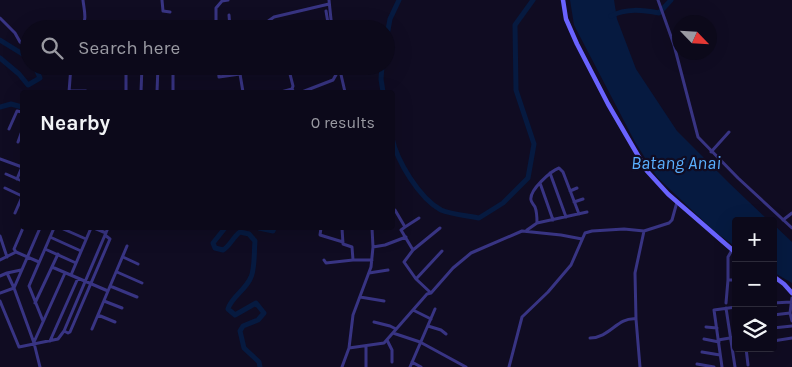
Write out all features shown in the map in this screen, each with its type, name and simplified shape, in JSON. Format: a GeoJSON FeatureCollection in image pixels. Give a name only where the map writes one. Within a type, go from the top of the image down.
{"type":"FeatureCollection","features":[{"type":"Feature","properties":{"kind":"street"},"geometry":{"type":"LineString","coordinates":[[83,0],[84,20]]}},
{"type":"Feature","properties":{"kind":"street"},"geometry":{"type":"LineString","coordinates":[[162,0],[163,11],[170,12]]}},
{"type":"Feature","properties":{"kind":"street"},"geometry":{"type":"LineString","coordinates":[[216,20],[216,8],[220,2],[228,0]]}},
{"type":"Feature","properties":{"kind":"street"},"geometry":{"type":"LineString","coordinates":[[563,0],[566,19],[577,44],[632,148],[656,182],[732,250]]}},
{"type":"Feature","properties":{"kind":"street"},"geometry":{"type":"LineString","coordinates":[[658,0],[674,45],[696,132],[711,152],[792,228]]}},
{"type":"Feature","properties":{"kind":"street"},"geometry":{"type":"LineString","coordinates":[[270,20],[274,17],[329,2],[329,20]]}},
{"type":"Feature","properties":{"kind":"street"},"geometry":{"type":"LineString","coordinates":[[326,10],[328,20]]}},
{"type":"Feature","properties":{"kind":"street"},"geometry":{"type":"LineString","coordinates":[[229,15],[229,20]]}},
{"type":"Feature","properties":{"kind":"street"},"geometry":{"type":"LineString","coordinates":[[0,18],[15,33],[20,42]]}},
{"type":"Feature","properties":{"kind":"street"},"geometry":{"type":"LineString","coordinates":[[69,90],[70,75]]}},
{"type":"Feature","properties":{"kind":"street"},"geometry":{"type":"LineString","coordinates":[[126,75],[126,90]]}},
{"type":"Feature","properties":{"kind":"street"},"geometry":{"type":"LineString","coordinates":[[141,90],[142,75]]}},
{"type":"Feature","properties":{"kind":"street"},"geometry":{"type":"LineString","coordinates":[[158,75],[158,90]]}},
{"type":"Feature","properties":{"kind":"street"},"geometry":{"type":"LineString","coordinates":[[173,75],[173,90]]}},
{"type":"Feature","properties":{"kind":"street"},"geometry":{"type":"LineString","coordinates":[[219,75],[219,77],[233,75]]}},
{"type":"Feature","properties":{"kind":"street"},"geometry":{"type":"LineString","coordinates":[[240,75],[243,90]]}},
{"type":"Feature","properties":{"kind":"street"},"geometry":{"type":"LineString","coordinates":[[290,75],[293,90]]}},
{"type":"Feature","properties":{"kind":"street"},"geometry":{"type":"LineString","coordinates":[[307,90],[333,80],[336,75]]}},
{"type":"Feature","properties":{"kind":"street"},"geometry":{"type":"LineString","coordinates":[[340,75],[344,90]]}},
{"type":"Feature","properties":{"kind":"street"},"geometry":{"type":"LineString","coordinates":[[9,129],[17,111],[20,112]]}},
{"type":"Feature","properties":{"kind":"street"},"geometry":{"type":"LineString","coordinates":[[711,152],[729,132]]}},
{"type":"Feature","properties":{"kind":"street"},"geometry":{"type":"LineString","coordinates":[[18,142],[20,136]]}},
{"type":"Feature","properties":{"kind":"street"},"geometry":{"type":"LineString","coordinates":[[0,159],[20,166]]}},
{"type":"Feature","properties":{"kind":"street"},"geometry":{"type":"LineString","coordinates":[[537,223],[537,214],[530,198],[540,183],[556,168],[560,168],[579,214]]}},
{"type":"Feature","properties":{"kind":"street"},"geometry":{"type":"LineString","coordinates":[[16,179],[20,171]]}},
{"type":"Feature","properties":{"kind":"street"},"geometry":{"type":"LineString","coordinates":[[6,174],[20,181]]}},
{"type":"Feature","properties":{"kind":"street"},"geometry":{"type":"LineString","coordinates":[[550,174],[566,217]]}},
{"type":"Feature","properties":{"kind":"street"},"geometry":{"type":"LineString","coordinates":[[540,183],[554,220]]}},
{"type":"Feature","properties":{"kind":"street"},"geometry":{"type":"LineString","coordinates":[[5,188],[20,195]]}},
{"type":"Feature","properties":{"kind":"street"},"geometry":{"type":"LineString","coordinates":[[570,191],[577,188]]}},
{"type":"Feature","properties":{"kind":"street"},"geometry":{"type":"LineString","coordinates":[[574,202],[583,199]]}},
{"type":"Feature","properties":{"kind":"street"},"geometry":{"type":"LineString","coordinates":[[15,213],[20,201]]}},
{"type":"Feature","properties":{"kind":"street"},"geometry":{"type":"LineString","coordinates":[[510,366],[522,317],[548,292],[571,265],[585,233],[624,229],[644,231],[671,222],[677,202]]}},
{"type":"Feature","properties":{"kind":"street"},"geometry":{"type":"LineString","coordinates":[[395,210],[405,227]]}},
{"type":"Feature","properties":{"kind":"street"},"geometry":{"type":"LineString","coordinates":[[349,348],[382,343],[387,340],[427,294],[431,293],[453,268],[471,253],[526,230],[537,223],[587,212]]}},
{"type":"Feature","properties":{"kind":"street"},"geometry":{"type":"LineString","coordinates":[[783,220],[792,213]]}},
{"type":"Feature","properties":{"kind":"street"},"geometry":{"type":"LineString","coordinates":[[412,250],[401,229],[419,218]]}},
{"type":"Feature","properties":{"kind":"street"},"geometry":{"type":"LineString","coordinates":[[431,293],[416,279],[404,262],[412,250],[440,228]]}},
{"type":"Feature","properties":{"kind":"street"},"geometry":{"type":"LineString","coordinates":[[16,252],[14,249],[22,230]]}},
{"type":"Feature","properties":{"kind":"street"},"geometry":{"type":"LineString","coordinates":[[0,293],[14,288],[39,230]]}},
{"type":"Feature","properties":{"kind":"street"},"geometry":{"type":"LineString","coordinates":[[43,320],[29,286],[53,230]]}},
{"type":"Feature","properties":{"kind":"street"},"geometry":{"type":"LineString","coordinates":[[65,230],[86,240]]}},
{"type":"Feature","properties":{"kind":"street"},"geometry":{"type":"LineString","coordinates":[[71,275],[92,230]]}},
{"type":"Feature","properties":{"kind":"street"},"geometry":{"type":"LineString","coordinates":[[97,230],[107,235]]}},
{"type":"Feature","properties":{"kind":"street"},"geometry":{"type":"LineString","coordinates":[[0,301],[19,347],[50,341],[60,338],[66,332],[70,332],[108,230]]}},
{"type":"Feature","properties":{"kind":"street"},"geometry":{"type":"LineString","coordinates":[[321,230],[320,235],[343,242]]}},
{"type":"Feature","properties":{"kind":"street"},"geometry":{"type":"LineString","coordinates":[[342,230],[344,246],[352,247],[353,260]]}},
{"type":"Feature","properties":{"kind":"street"},"geometry":{"type":"LineString","coordinates":[[342,367],[349,348],[350,325],[372,260],[372,230]]}},
{"type":"Feature","properties":{"kind":"street"},"geometry":{"type":"LineString","coordinates":[[526,230],[582,239]]}},
{"type":"Feature","properties":{"kind":"street"},"geometry":{"type":"LineString","coordinates":[[640,367],[635,273],[644,231]]}},
{"type":"Feature","properties":{"kind":"street"},"geometry":{"type":"LineString","coordinates":[[88,282],[107,235]]}},
{"type":"Feature","properties":{"kind":"street"},"geometry":{"type":"LineString","coordinates":[[0,236],[6,256]]}},
{"type":"Feature","properties":{"kind":"street"},"geometry":{"type":"LineString","coordinates":[[50,237],[81,251]]}},
{"type":"Feature","properties":{"kind":"street"},"geometry":{"type":"LineString","coordinates":[[373,247],[385,246],[406,237]]}},
{"type":"Feature","properties":{"kind":"street"},"geometry":{"type":"LineString","coordinates":[[92,329],[127,246]]}},
{"type":"Feature","properties":{"kind":"street"},"geometry":{"type":"LineString","coordinates":[[45,249],[76,263]]}},
{"type":"Feature","properties":{"kind":"street"},"geometry":{"type":"LineString","coordinates":[[416,279],[442,251]]}},
{"type":"Feature","properties":{"kind":"street"},"geometry":{"type":"LineString","coordinates":[[0,260],[16,252],[39,262]]}},
{"type":"Feature","properties":{"kind":"street"},"geometry":{"type":"LineString","coordinates":[[35,303],[58,254]]}},
{"type":"Feature","properties":{"kind":"street"},"geometry":{"type":"LineString","coordinates":[[726,304],[728,257],[732,254]]}},
{"type":"Feature","properties":{"kind":"street"},"geometry":{"type":"LineString","coordinates":[[123,257],[138,264]]}},
{"type":"Feature","properties":{"kind":"street"},"geometry":{"type":"LineString","coordinates":[[324,260],[326,263],[372,260]]}},
{"type":"Feature","properties":{"kind":"street"},"geometry":{"type":"LineString","coordinates":[[52,267],[108,291]]}},
{"type":"Feature","properties":{"kind":"street"},"geometry":{"type":"LineString","coordinates":[[0,276],[22,270]]}},
{"type":"Feature","properties":{"kind":"street"},"geometry":{"type":"LineString","coordinates":[[369,273],[388,270]]}},
{"type":"Feature","properties":{"kind":"street"},"geometry":{"type":"LineString","coordinates":[[117,272],[142,283]]}},
{"type":"Feature","properties":{"kind":"street"},"geometry":{"type":"LineString","coordinates":[[7,273],[34,344],[40,367]]}},
{"type":"Feature","properties":{"kind":"street"},"geometry":{"type":"LineString","coordinates":[[34,344],[65,273]]}},
{"type":"Feature","properties":{"kind":"street"},"geometry":{"type":"LineString","coordinates":[[50,341],[78,278]]}},
{"type":"Feature","properties":{"kind":"street"},"geometry":{"type":"LineString","coordinates":[[777,279],[792,293]]}},
{"type":"Feature","properties":{"kind":"street"},"geometry":{"type":"LineString","coordinates":[[110,286],[137,298]]}},
{"type":"Feature","properties":{"kind":"street"},"geometry":{"type":"LineString","coordinates":[[360,297],[384,301]]}},
{"type":"Feature","properties":{"kind":"street"},"geometry":{"type":"LineString","coordinates":[[777,302],[792,300],[790,313],[792,321]]}},
{"type":"Feature","properties":{"kind":"street"},"geometry":{"type":"LineString","coordinates":[[104,301],[122,308]]}},
{"type":"Feature","properties":{"kind":"street"},"geometry":{"type":"LineString","coordinates":[[722,367],[714,310],[732,307]]}},
{"type":"Feature","properties":{"kind":"street"},"geometry":{"type":"LineString","coordinates":[[726,308],[735,367]]}},
{"type":"Feature","properties":{"kind":"street"},"geometry":{"type":"LineString","coordinates":[[410,367],[435,309]]}},
{"type":"Feature","properties":{"kind":"street"},"geometry":{"type":"LineString","coordinates":[[412,310],[431,319]]}},
{"type":"Feature","properties":{"kind":"street"},"geometry":{"type":"LineString","coordinates":[[777,315],[790,313]]}},
{"type":"Feature","properties":{"kind":"street"},"geometry":{"type":"LineString","coordinates":[[98,315],[115,322]]}},
{"type":"Feature","properties":{"kind":"street"},"geometry":{"type":"LineString","coordinates":[[590,338],[602,337],[627,319],[636,319]]}},
{"type":"Feature","properties":{"kind":"street"},"geometry":{"type":"LineString","coordinates":[[374,322],[396,329]]}},
{"type":"Feature","properties":{"kind":"street"},"geometry":{"type":"LineString","coordinates":[[428,326],[441,330],[446,334]]}},
{"type":"Feature","properties":{"kind":"street"},"geometry":{"type":"LineString","coordinates":[[777,328],[792,326]]}},
{"type":"Feature","properties":{"kind":"street"},"geometry":{"type":"LineString","coordinates":[[706,327],[716,328]]}},
{"type":"Feature","properties":{"kind":"street"},"geometry":{"type":"LineString","coordinates":[[392,333],[420,342],[465,367]]}},
{"type":"Feature","properties":{"kind":"street"},"geometry":{"type":"LineString","coordinates":[[704,339],[718,341],[731,338]]}},
{"type":"Feature","properties":{"kind":"street"},"geometry":{"type":"LineString","coordinates":[[777,340],[792,338]]}},
{"type":"Feature","properties":{"kind":"street"},"geometry":{"type":"LineString","coordinates":[[387,340],[392,350],[392,362]]}},
{"type":"Feature","properties":{"kind":"street"},"geometry":{"type":"LineString","coordinates":[[366,346],[366,367]]}},
{"type":"Feature","properties":{"kind":"street"},"geometry":{"type":"LineString","coordinates":[[702,352],[720,355]]}},
{"type":"Feature","properties":{"kind":"street"},"geometry":{"type":"LineString","coordinates":[[746,352],[748,365]]}},
{"type":"Feature","properties":{"kind":"street"},"geometry":{"type":"LineString","coordinates":[[412,362],[421,367]]}},
{"type":"Feature","properties":{"kind":"street"},"geometry":{"type":"LineString","coordinates":[[697,364],[714,367]]}},
{"type":"Feature","properties":{"kind":"water","name":"Batang Anai"},"geometry":{"type":"Polygon","coordinates":[[[570,0],[614,0],[617,19],[636,69],[677,131],[765,217],[732,217],[732,244],[715,232],[657,177],[635,142],[574,25],[570,0]]]}},
{"type":"Feature","properties":{"kind":"water"},"geometry":{"type":"Polygon","coordinates":[[[777,228],[792,242],[792,283],[777,274],[777,228]]]}},
{"type":"Feature","properties":{"kind":"waterway"},"geometry":{"type":"LineString","coordinates":[[390,20],[399,0]]}},
{"type":"Feature","properties":{"kind":"waterway"},"geometry":{"type":"LineString","coordinates":[[395,147],[404,168],[417,188],[441,210],[454,214],[479,218],[503,203],[528,178],[534,144],[516,90],[515,25],[533,0]]}},
{"type":"Feature","properties":{"kind":"waterway"},"geometry":{"type":"LineString","coordinates":[[611,16],[629,11],[659,13],[671,0]]}},
{"type":"Feature","properties":{"kind":"waterway"},"geometry":{"type":"LineString","coordinates":[[0,40],[20,52]]}},
{"type":"Feature","properties":{"kind":"waterway"},"geometry":{"type":"LineString","coordinates":[[0,58],[19,74],[28,85],[40,78],[39,75]]}},
{"type":"Feature","properties":{"kind":"waterway"},"geometry":{"type":"LineString","coordinates":[[381,75],[383,90]]}},
{"type":"Feature","properties":{"kind":"waterway"},"geometry":{"type":"LineString","coordinates":[[0,107],[11,104],[20,106]]}},
{"type":"Feature","properties":{"kind":"waterway"},"geometry":{"type":"LineString","coordinates":[[223,230],[213,243],[215,248],[223,250],[240,232],[249,234],[255,241],[254,264],[251,277],[228,309],[235,315],[256,303],[264,313],[258,320],[243,326],[240,331],[244,348],[259,362],[260,367]]}},
{"type":"Feature","properties":{"kind":"waterway"},"geometry":{"type":"LineString","coordinates":[[268,230],[273,230]]}}]}
